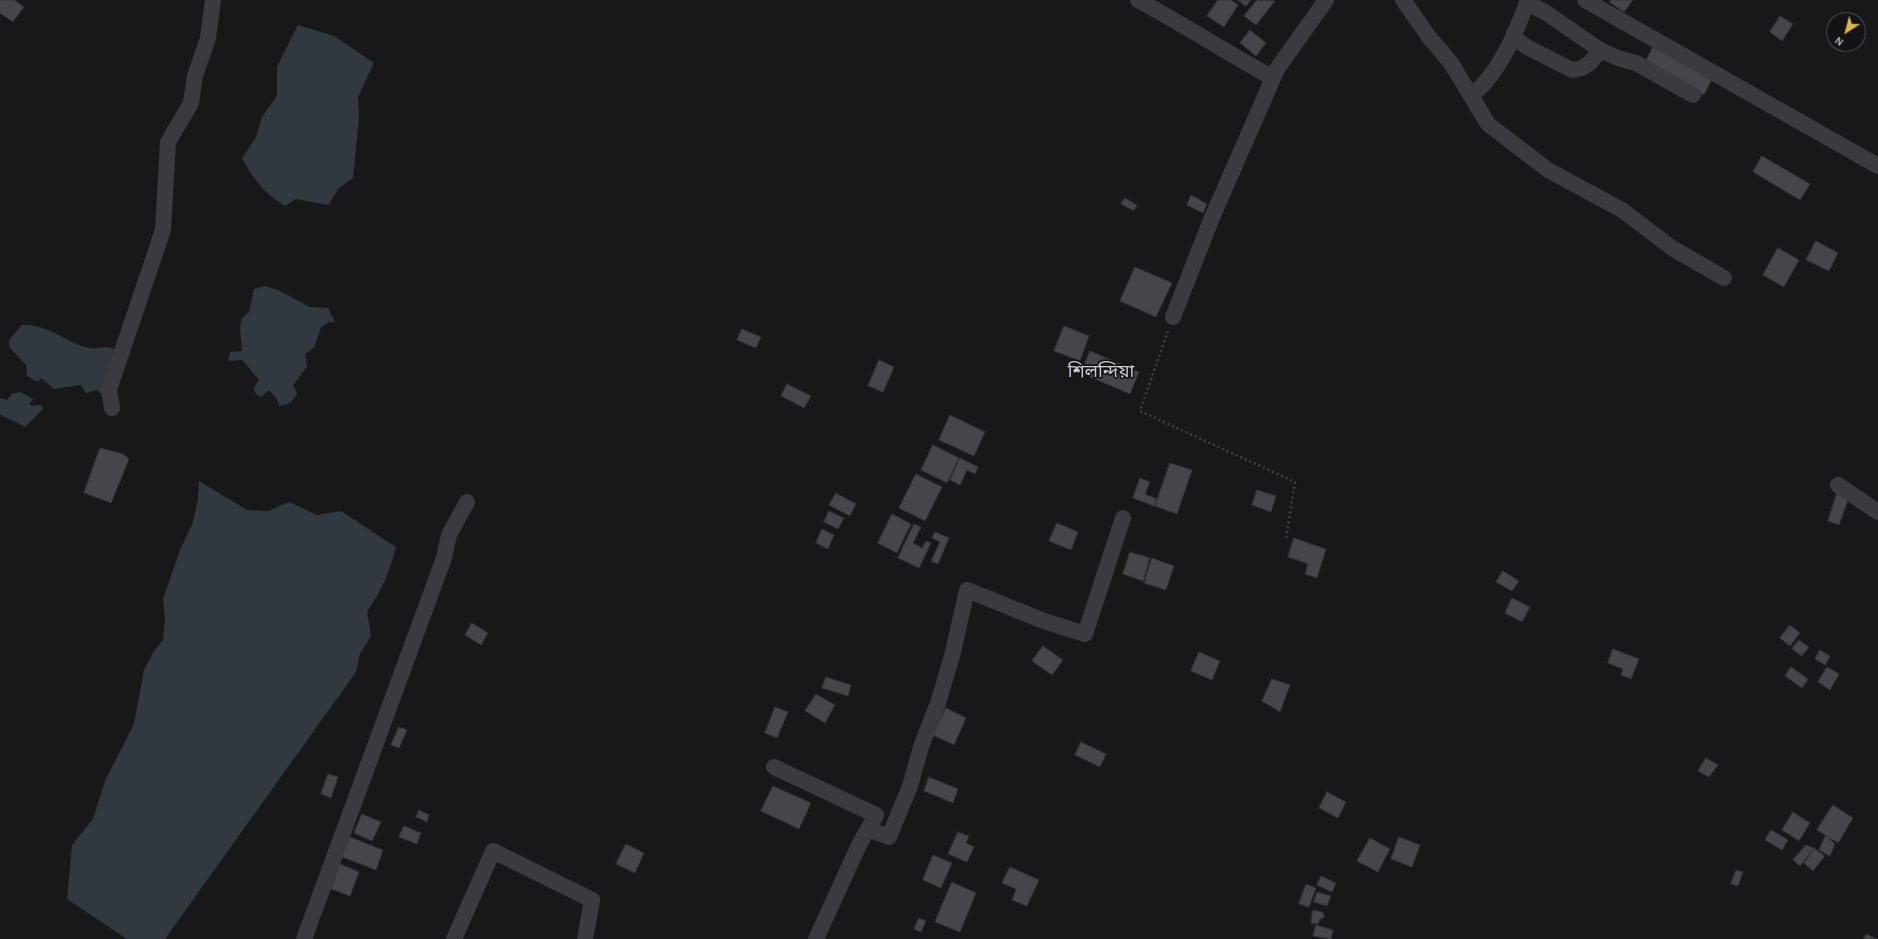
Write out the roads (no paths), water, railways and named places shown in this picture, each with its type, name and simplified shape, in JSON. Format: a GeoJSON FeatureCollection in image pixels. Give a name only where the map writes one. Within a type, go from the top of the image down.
{"type":"FeatureCollection","features":[{"type":"Feature","properties":{"kind":"street"},"geometry":{"type":"LineString","coordinates":[[112,408],[109,390],[163,230],[168,142],[191,103],[195,76],[208,38],[213,0]]}},
{"type":"Feature","properties":{"kind":"street"},"geometry":{"type":"LineString","coordinates":[[1138,0],[1273,78]]}},
{"type":"Feature","properties":{"kind":"street"},"geometry":{"type":"LineString","coordinates":[[1173,317],[1211,220],[1277,69],[1326,0]]}},
{"type":"Feature","properties":{"kind":"street"},"geometry":{"type":"LineString","coordinates":[[1403,0],[1428,37],[1451,63],[1488,124],[1548,170],[1622,210],[1672,248],[1724,278]]}},
{"type":"Feature","properties":{"kind":"street"},"geometry":{"type":"LineString","coordinates":[[1585,0],[1878,166]]}},
{"type":"Feature","properties":{"kind":"street"},"geometry":{"type":"LineString","coordinates":[[1470,96],[1482,87],[1489,78],[1514,33],[1528,1],[1600,50],[1618,58],[1636,62],[1693,95]]}},
{"type":"Feature","properties":{"kind":"street"},"geometry":{"type":"LineString","coordinates":[[1514,33],[1517,40],[1527,47],[1572,70],[1582,68],[1590,63],[1600,50]]}},
{"type":"Feature","properties":{"kind":"street"},"geometry":{"type":"LineString","coordinates":[[1838,485],[1878,512]]}},
{"type":"Feature","properties":{"kind":"street"},"geometry":{"type":"LineString","coordinates":[[304,939],[444,558],[449,535],[467,502]]}},
{"type":"Feature","properties":{"kind":"street"},"geometry":{"type":"LineString","coordinates":[[868,829],[889,837],[910,786],[952,656],[967,590],[1044,621],[1085,634],[1123,518]]}},
{"type":"Feature","properties":{"kind":"street"},"geometry":{"type":"LineString","coordinates":[[774,767],[876,815],[836,893],[816,939]]}},
{"type":"Feature","properties":{"kind":"street"},"geometry":{"type":"LineString","coordinates":[[454,939],[492,851],[592,900],[584,939]]}},
{"type":"Feature","properties":{"kind":"district","name":"শিলন্দিয়া"},"geometry":{"type":"Point","coordinates":[1101,372]}}]}
